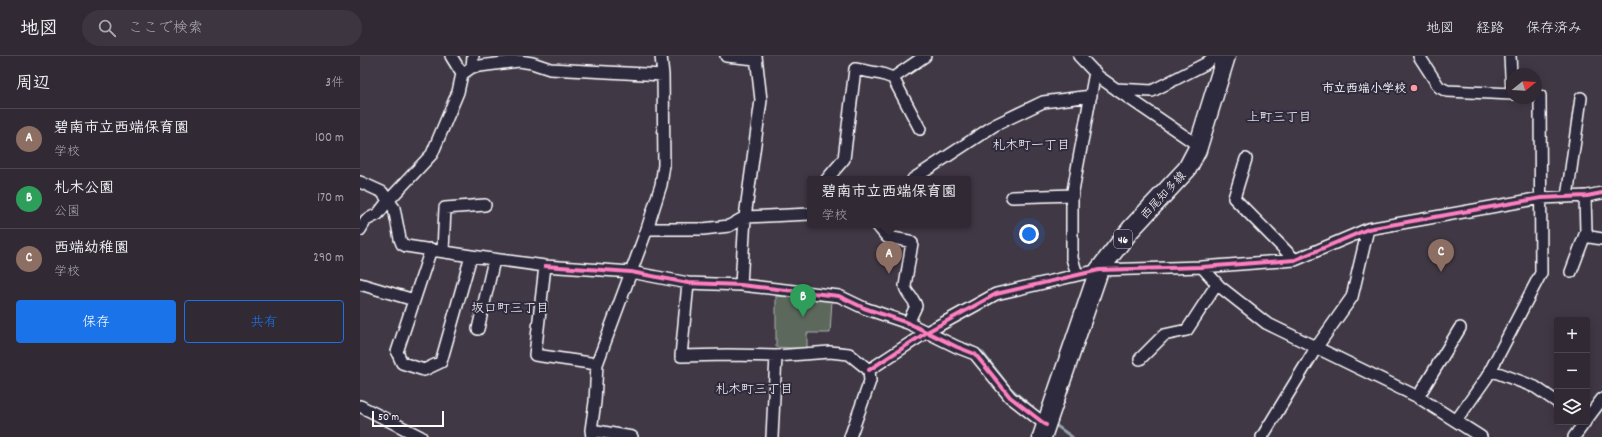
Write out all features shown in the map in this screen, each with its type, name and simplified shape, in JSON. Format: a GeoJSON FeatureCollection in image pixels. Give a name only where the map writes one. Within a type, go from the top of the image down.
{"type":"FeatureCollection","features":[{"type":"Feature","properties":{"kind":"main road","name":"西尾知多線"},"geometry":{"type":"LineString","coordinates":[[1044,431],[1099,270],[1131,229],[1187,169],[1197,150],[1226,56]]}},
{"type":"Feature","properties":{"kind":"street"},"geometry":{"type":"LineString","coordinates":[[451,56],[462,74]]}},
{"type":"Feature","properties":{"kind":"street"},"geometry":{"type":"LineString","coordinates":[[632,437],[591,433],[595,402],[597,364],[647,229],[661,185],[664,165],[663,75],[661,56]]}},
{"type":"Feature","properties":{"kind":"street"},"geometry":{"type":"LineString","coordinates":[[726,56],[756,57],[761,100],[745,217],[741,285]]}},
{"type":"Feature","properties":{"kind":"street"},"geometry":{"type":"LineString","coordinates":[[893,78],[925,56]]}},
{"type":"Feature","properties":{"kind":"street"},"geometry":{"type":"LineString","coordinates":[[1079,56],[1099,77],[1198,146]]}},
{"type":"Feature","properties":{"kind":"street"},"geometry":{"type":"LineString","coordinates":[[1116,89],[1152,91],[1204,64],[1215,56]]}},
{"type":"Feature","properties":{"kind":"street"},"geometry":{"type":"LineString","coordinates":[[1419,56],[1439,87],[1447,91],[1506,94]]}},
{"type":"Feature","properties":{"kind":"street"},"geometry":{"type":"LineString","coordinates":[[1510,56],[1511,68]]}},
{"type":"Feature","properties":{"kind":"street"},"geometry":{"type":"LineString","coordinates":[[360,230],[366,220],[378,214],[388,201],[432,154],[458,92],[462,74],[473,61],[519,61],[532,63],[550,69],[663,75]]}},
{"type":"Feature","properties":{"kind":"street"},"geometry":{"type":"LineString","coordinates":[[830,176],[844,159],[854,69],[882,74],[893,78],[920,129]]}},
{"type":"Feature","properties":{"kind":"street"},"geometry":{"type":"LineString","coordinates":[[1077,275],[1072,258],[1073,195],[1095,72]]}},
{"type":"Feature","properties":{"kind":"street"},"geometry":{"type":"LineString","coordinates":[[918,176],[995,126],[1043,102],[1091,96]]}},
{"type":"Feature","properties":{"kind":"street"},"geometry":{"type":"LineString","coordinates":[[1567,197],[1581,98]]}},
{"type":"Feature","properties":{"kind":"street"},"geometry":{"type":"LineString","coordinates":[[1456,421],[1490,370],[1541,273],[1540,104]]}},
{"type":"Feature","properties":{"kind":"street"},"geometry":{"type":"LineString","coordinates":[[1246,158],[1234,198],[1295,260]]}},
{"type":"Feature","properties":{"kind":"street"},"geometry":{"type":"LineString","coordinates":[[360,182],[382,192],[394,208],[400,239],[402,244],[406,246],[494,260],[545,266],[631,272],[688,283],[741,285],[838,296],[864,308],[908,323],[957,347],[975,354],[1010,397],[1044,431]]}},
{"type":"Feature","properties":{"kind":"street"},"geometry":{"type":"LineString","coordinates":[[869,370],[927,332],[996,294],[1099,270],[1202,267],[1295,260],[1368,229],[1541,198],[1585,196],[1602,193]]}},
{"type":"Feature","properties":{"kind":"street"},"geometry":{"type":"LineString","coordinates":[[1012,197],[1073,195]]}},
{"type":"Feature","properties":{"kind":"street"},"geometry":{"type":"LineString","coordinates":[[1571,272],[1586,232],[1585,196]]}},
{"type":"Feature","properties":{"kind":"street"},"geometry":{"type":"LineString","coordinates":[[443,252],[445,208],[485,205]]}},
{"type":"Feature","properties":{"kind":"street"},"geometry":{"type":"LineString","coordinates":[[647,229],[703,230],[729,226],[745,217],[807,214]]}},
{"type":"Feature","properties":{"kind":"street"},"geometry":{"type":"LineString","coordinates":[[880,228],[887,237],[909,241],[912,243],[905,286],[906,291],[915,302],[916,306],[908,323]]}},
{"type":"Feature","properties":{"kind":"street"},"geometry":{"type":"LineString","coordinates":[[1262,437],[1316,348],[1352,296],[1368,229]]}},
{"type":"Feature","properties":{"kind":"street"},"geometry":{"type":"LineString","coordinates":[[1586,232],[1590,236],[1602,239]]}},
{"type":"Feature","properties":{"kind":"street"},"geometry":{"type":"LineString","coordinates":[[431,249],[397,352],[402,363],[424,370],[440,362],[471,256]]}},
{"type":"Feature","properties":{"kind":"street"},"geometry":{"type":"LineString","coordinates":[[478,329],[494,260]]}},
{"type":"Feature","properties":{"kind":"street"},"geometry":{"type":"LineString","coordinates":[[545,266],[535,355],[597,364]]}},
{"type":"Feature","properties":{"kind":"street"},"geometry":{"type":"LineString","coordinates":[[1202,267],[1217,284],[1266,323],[1418,397],[1477,436]]}},
{"type":"Feature","properties":{"kind":"street"},"geometry":{"type":"LineString","coordinates":[[688,283],[681,356],[776,356],[830,352],[849,354],[869,370],[870,381],[850,437]]}},
{"type":"Feature","properties":{"kind":"street"},"geometry":{"type":"LineString","coordinates":[[360,284],[414,300]]}},
{"type":"Feature","properties":{"kind":"street"},"geometry":{"type":"LineString","coordinates":[[1140,359],[1164,335],[1187,330],[1217,284]]}},
{"type":"Feature","properties":{"kind":"street"},"geometry":{"type":"LineString","coordinates":[[1418,397],[1460,328]]}},
{"type":"Feature","properties":{"kind":"street"},"geometry":{"type":"LineString","coordinates":[[772,437],[776,356]]}},
{"type":"Feature","properties":{"kind":"street"},"geometry":{"type":"LineString","coordinates":[[1490,370],[1535,387],[1554,400]]}},
{"type":"Feature","properties":{"kind":"street"},"geometry":{"type":"LineString","coordinates":[[1590,415],[1602,399]]}},
{"type":"Feature","properties":{"kind":"street"},"geometry":{"type":"LineString","coordinates":[[360,406],[420,437]]}},
{"type":"Feature","properties":{"kind":"street"},"geometry":{"type":"LineString","coordinates":[[1574,437],[1583,425]]}},
{"type":"Feature","properties":{"kind":"green space"},"geometry":{"type":"Polygon","coordinates":[[[776,296],[832,300],[830,333],[807,333],[807,349],[776,347],[776,296]]]}},
{"type":"Feature","properties":{"kind":"waterway"},"geometry":{"type":"LineString","coordinates":[[967,344],[982,352],[1010,388],[1032,407]]}},
{"type":"Feature","properties":{"kind":"waterway"},"geometry":{"type":"LineString","coordinates":[[1054,424],[1072,437]]}},
{"type":"Feature","properties":{"kind":"cycle path"},"geometry":{"type":"LineString","coordinates":[[869,370],[927,332],[996,294],[1099,270],[1202,267],[1295,260],[1368,229],[1541,198],[1587,196],[1602,193]]}},
{"type":"Feature","properties":{"kind":"cycle path"},"geometry":{"type":"LineString","coordinates":[[545,266],[631,272],[688,283],[741,285],[839,296],[864,308],[908,323],[957,347],[975,354],[1010,397],[1046,425]]}},
{"type":"Feature","properties":{"kind":"place","name":"市立西端小学校"},"geometry":{"type":"Point","coordinates":[1414,88]}},
{"type":"Feature","properties":{"kind":"place","name":"西端幼稚園"},"geometry":{"type":"Point","coordinates":[1441,272]}},
{"type":"Feature","properties":{"kind":"place","name":"碧南市立西端保育園"},"geometry":{"type":"Point","coordinates":[889,274]}},
{"type":"Feature","properties":{"kind":"place","name":"札木公園"},"geometry":{"type":"Point","coordinates":[803,317]}},
{"type":"Feature","properties":{"kind":"district","name":"上町三丁目"},"geometry":{"type":"Point","coordinates":[1279,116]}},
{"type":"Feature","properties":{"kind":"district","name":"札木町一丁目"},"geometry":{"type":"Point","coordinates":[1031,144]}},
{"type":"Feature","properties":{"kind":"district","name":"坂口町三丁目"},"geometry":{"type":"Point","coordinates":[510,307]}},
{"type":"Feature","properties":{"kind":"district","name":"札木町三丁目"},"geometry":{"type":"Point","coordinates":[754,388]}}]}
